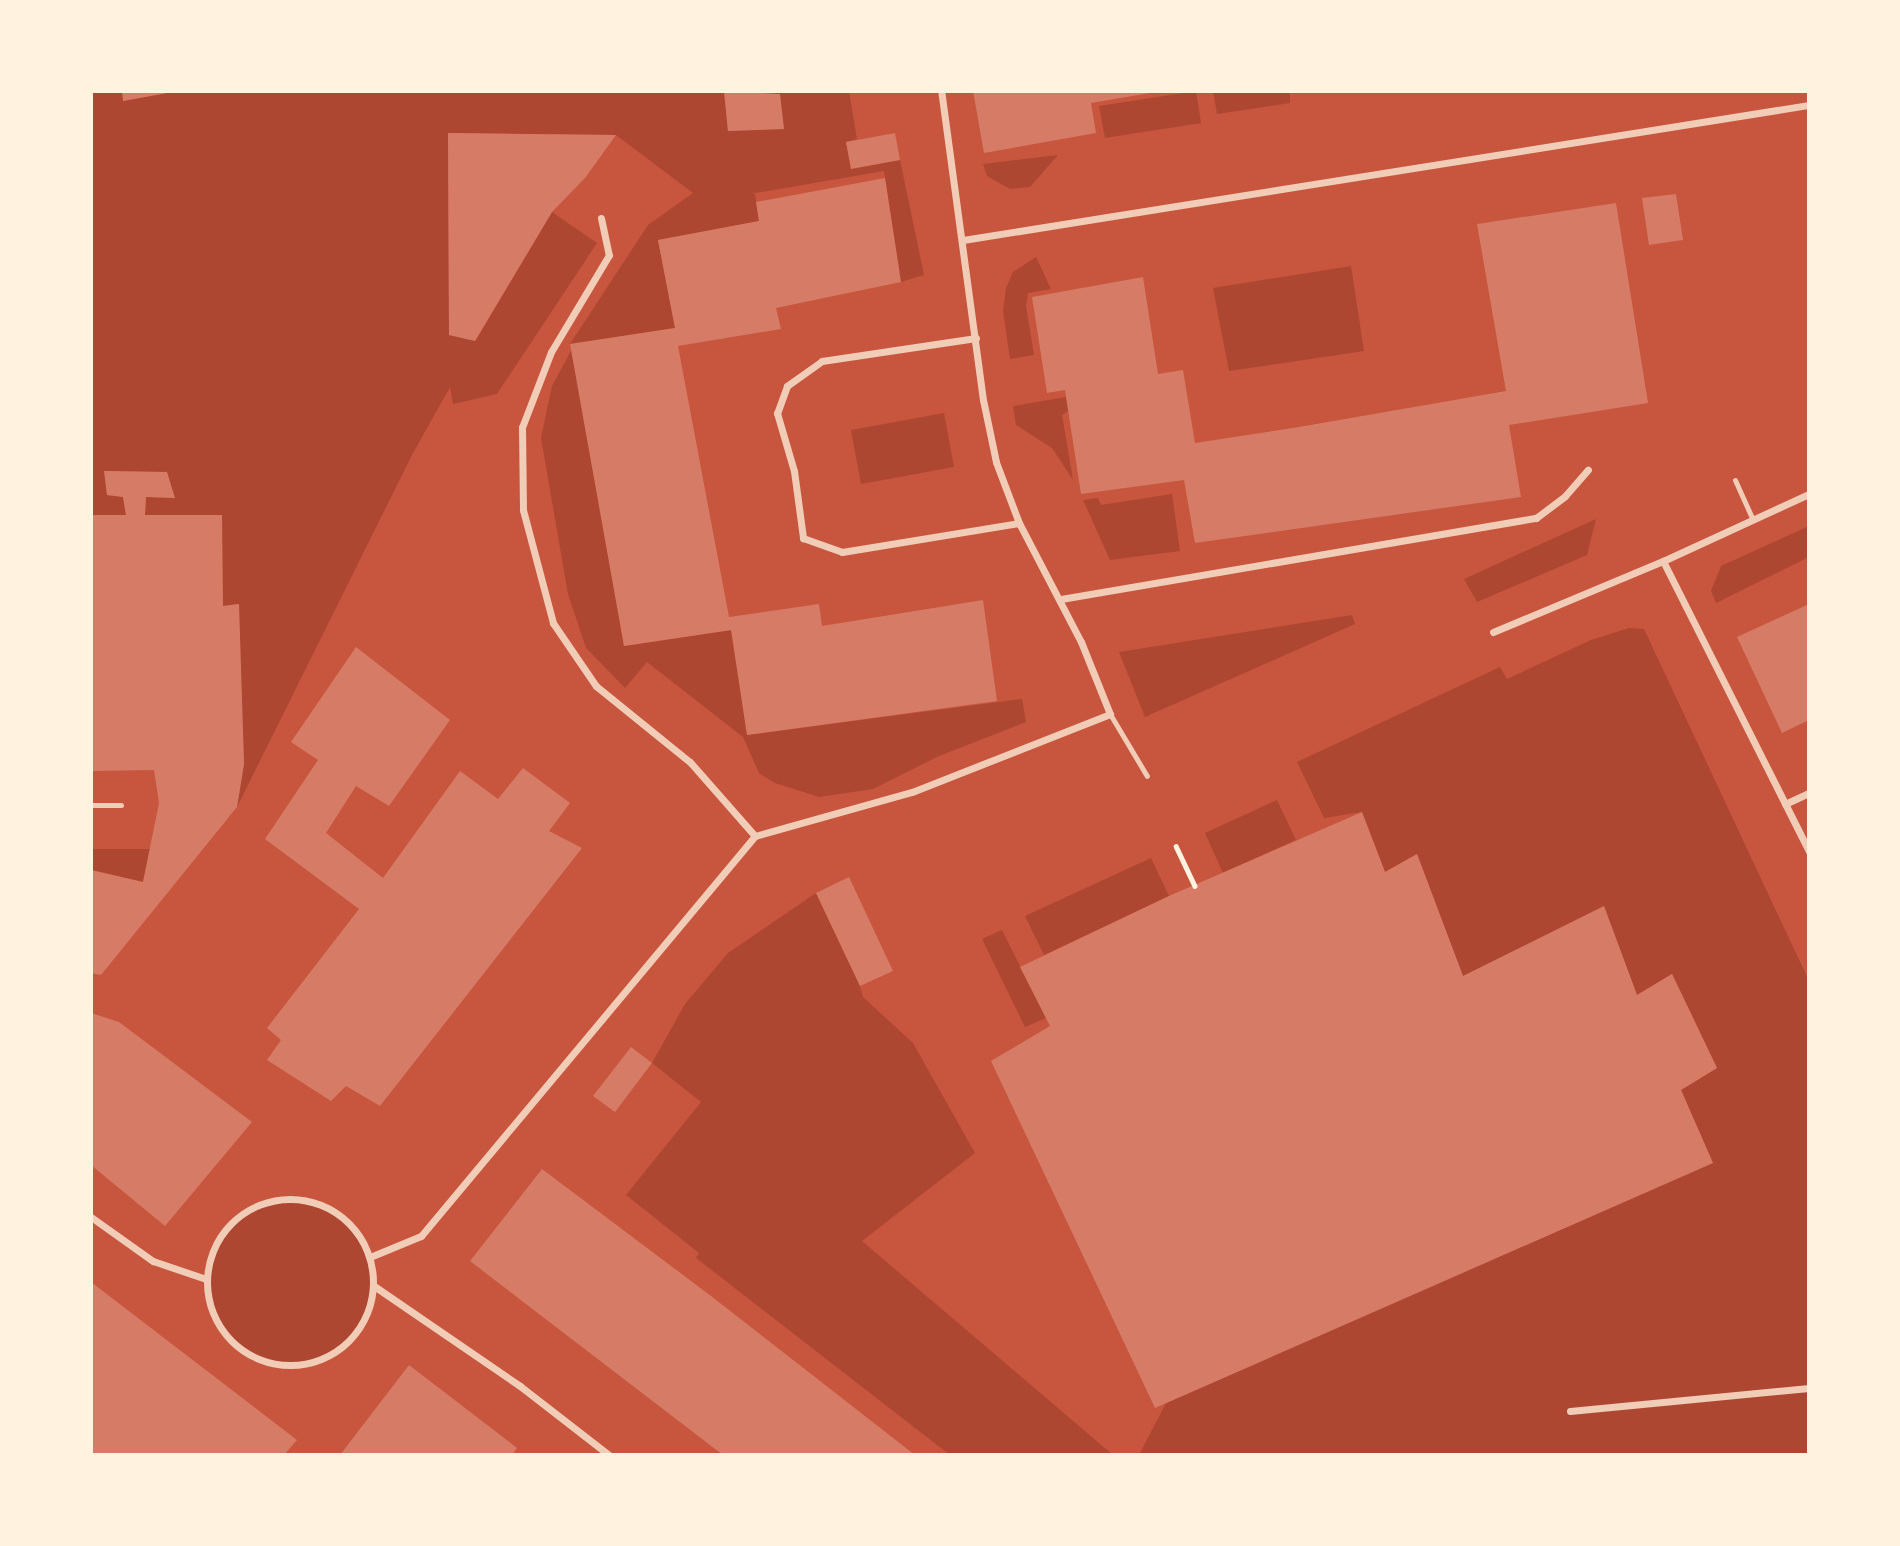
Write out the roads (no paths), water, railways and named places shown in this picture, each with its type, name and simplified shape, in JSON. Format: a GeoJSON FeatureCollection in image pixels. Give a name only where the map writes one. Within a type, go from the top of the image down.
{"type":"FeatureCollection","features":[{"type":"Feature","properties":{"kind":"street"},"geometry":{"type":"LineString","coordinates":[[370,1256],[421,1236],[755,836],[912,792],[1110,714],[1061,599],[1019,523],[996,462],[983,400],[941,91]]}},
{"type":"Feature","properties":{"kind":"street"},"geometry":{"type":"LineString","coordinates":[[963,240],[1809,105]]}},
{"type":"Feature","properties":{"kind":"street"},"geometry":{"type":"LineString","coordinates":[[601,218],[609,256],[551,352],[522,427],[523,510],[553,623],[596,685],[690,762],[755,836]]}},
{"type":"Feature","properties":{"kind":"street"},"geometry":{"type":"LineString","coordinates":[[976,338],[822,361],[787,386],[777,413],[794,471],[803,538],[842,552],[1019,523]]}},
{"type":"Feature","properties":{"kind":"street"},"geometry":{"type":"LineString","coordinates":[[1061,599],[1536,518],[1565,496],[1588,470]]}},
{"type":"Feature","properties":{"kind":"street"},"geometry":{"type":"LineString","coordinates":[[1493,632],[1663,561],[1809,494]]}},
{"type":"Feature","properties":{"kind":"street"},"geometry":{"type":"LineString","coordinates":[[1663,561],[1809,851]]}},
{"type":"Feature","properties":{"kind":"street"},"geometry":{"type":"LineString","coordinates":[[1785,804],[1809,793]]}},
{"type":"Feature","properties":{"kind":"street"},"geometry":{"type":"LineString","coordinates":[[279,1199],[302,1199],[325,1205],[344,1218],[360,1236],[370,1256],[374,1286],[368,1314],[352,1339],[329,1357],[301,1365],[272,1364],[245,1353],[223,1334],[208,1301],[206,1279],[212,1251],[223,1230],[252,1208],[279,1199]]}},
{"type":"Feature","properties":{"kind":"street"},"geometry":{"type":"LineString","coordinates":[[91,1217],[153,1261],[206,1279]]}},
{"type":"Feature","properties":{"kind":"street"},"geometry":{"type":"LineString","coordinates":[[374,1286],[520,1386],[609,1455]]}},
{"type":"Feature","properties":{"kind":"street"},"geometry":{"type":"LineString","coordinates":[[1570,1411],[1809,1388]]}},
{"type":"Feature","properties":{"kind":"lane"},"geometry":{"type":"LineString","coordinates":[[1735,480],[1753,520]]}},
{"type":"Feature","properties":{"kind":"lane"},"geometry":{"type":"LineString","coordinates":[[1110,714],[1147,776]]}},
{"type":"Feature","properties":{"kind":"lane"},"geometry":{"type":"LineString","coordinates":[[91,805],[121,805]]}}]}
